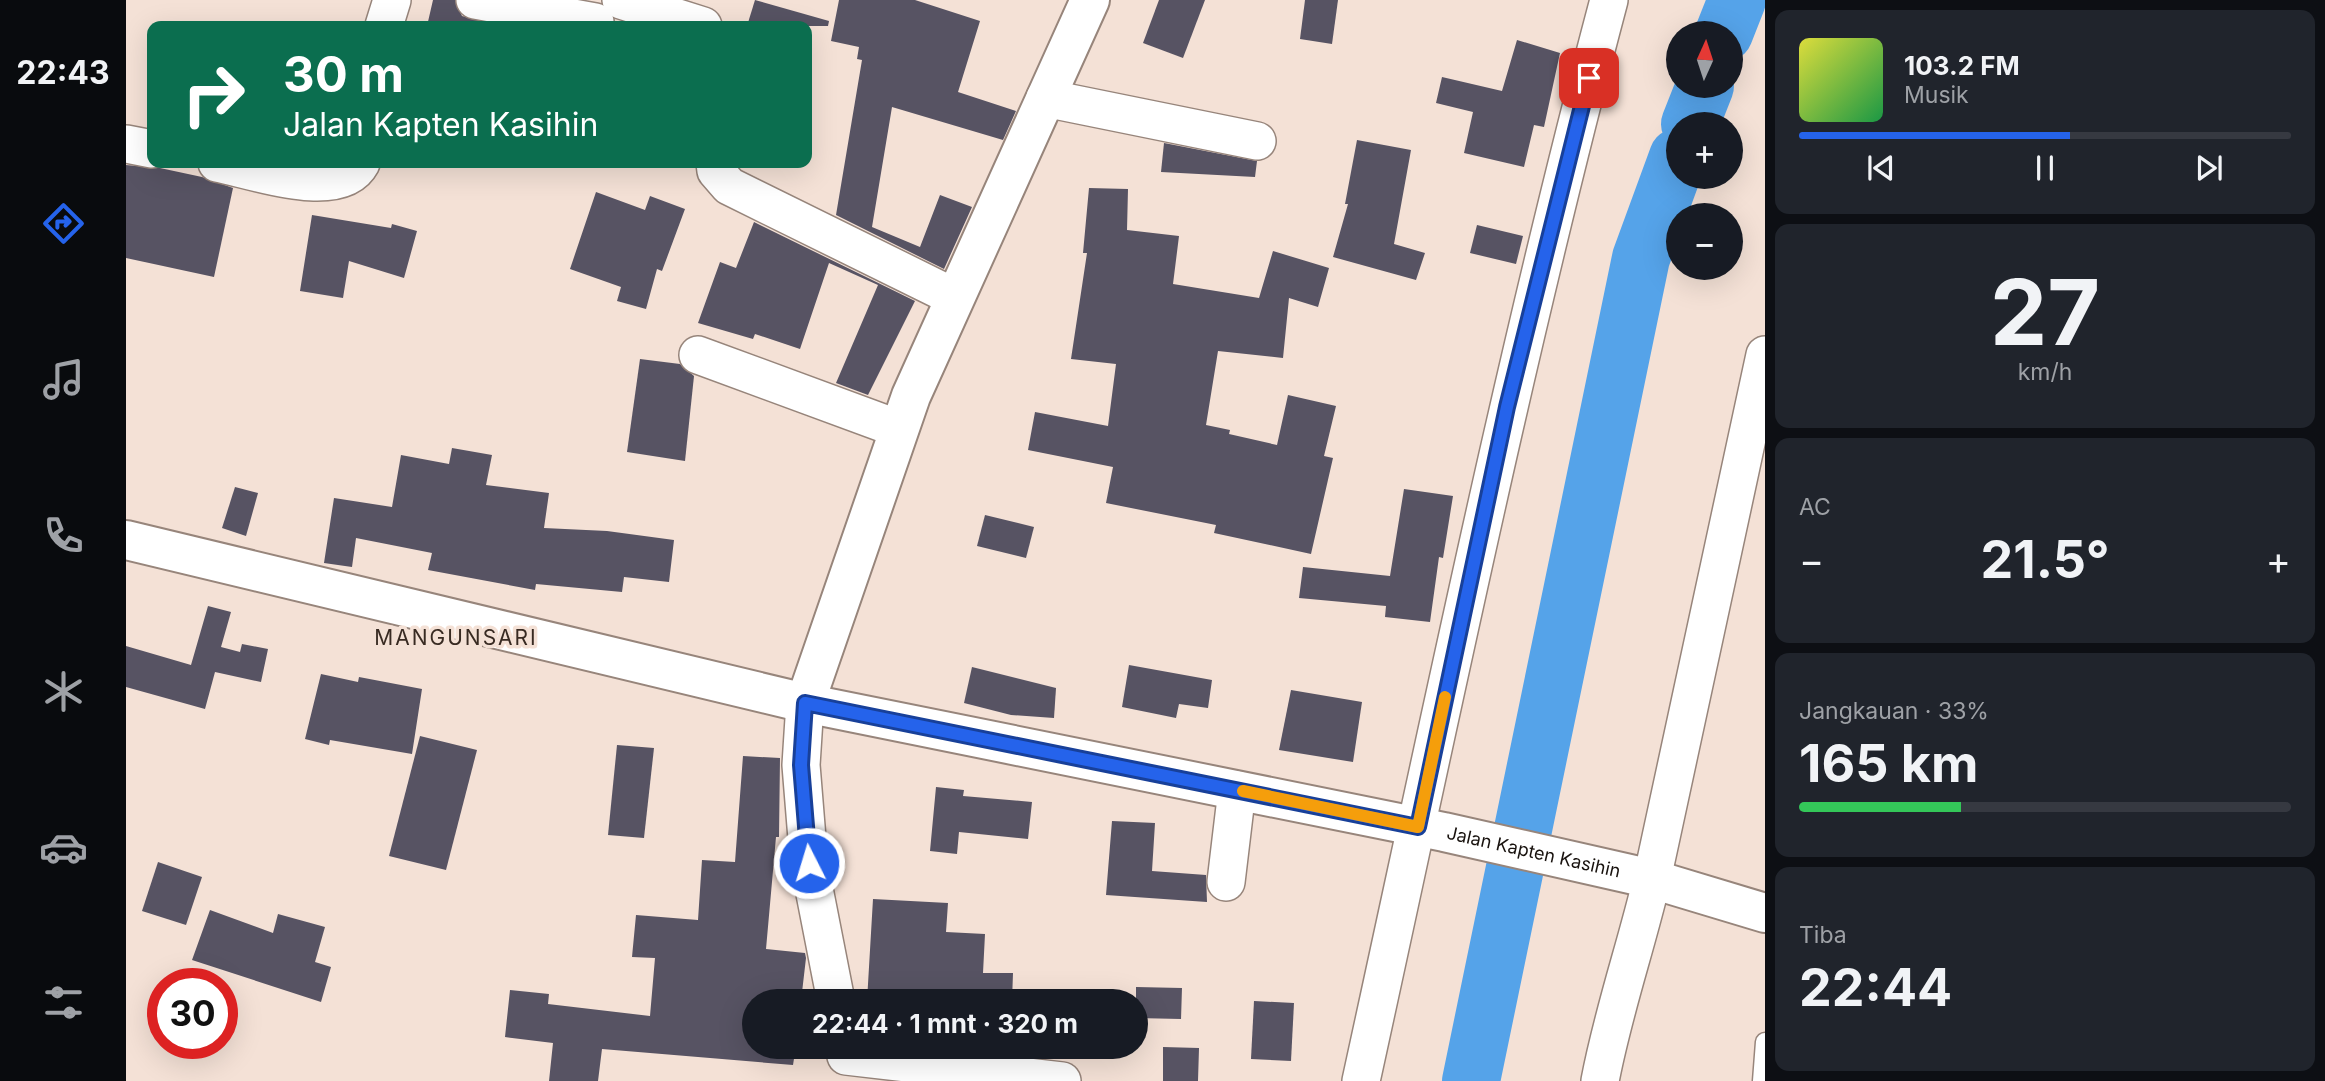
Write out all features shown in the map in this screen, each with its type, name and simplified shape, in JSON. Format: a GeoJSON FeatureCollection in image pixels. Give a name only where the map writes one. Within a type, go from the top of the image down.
{"type":"FeatureCollection","features":[{"type":"Feature","properties":{"kind":"main road"},"geometry":{"type":"LineString","coordinates":[[805,703],[899,429],[954,297],[1090,0]]}},
{"type":"Feature","properties":{"kind":"main road","name":"Jalan Kapten Kasihin"},"geometry":{"type":"LineString","coordinates":[[126,540],[805,703],[1431,830],[1646,878],[1765,913]]}},
{"type":"Feature","properties":{"kind":"street"},"geometry":{"type":"LineString","coordinates":[[386,21],[392,0]]}},
{"type":"Feature","properties":{"kind":"street"},"geometry":{"type":"LineString","coordinates":[[475,0],[667,21]]}},
{"type":"Feature","properties":{"kind":"street"},"geometry":{"type":"LineString","coordinates":[[1362,1081],[1431,830],[1507,407],[1554,208],[1609,0]]}},
{"type":"Feature","properties":{"kind":"street"},"geometry":{"type":"LineString","coordinates":[[1045,98],[1257,141]]}},
{"type":"Feature","properties":{"kind":"street"},"geometry":{"type":"LineString","coordinates":[[126,144],[147,148]]}},
{"type":"Feature","properties":{"kind":"street"},"geometry":{"type":"LineString","coordinates":[[241,168],[310,182],[339,182],[355,174],[358,168]]}},
{"type":"Feature","properties":{"kind":"street"},"geometry":{"type":"LineString","coordinates":[[716,168],[729,186],[954,297]]}},
{"type":"Feature","properties":{"kind":"street"},"geometry":{"type":"LineString","coordinates":[[698,355],[899,429]]}},
{"type":"Feature","properties":{"kind":"street"},"geometry":{"type":"LineString","coordinates":[[1600,1081],[1611,1024],[1635,949],[1646,878],[1765,355]]}},
{"type":"Feature","properties":{"kind":"street"},"geometry":{"type":"LineString","coordinates":[[805,703],[801,765],[809,863],[834,989]]}},
{"type":"Feature","properties":{"kind":"street"},"geometry":{"type":"LineString","coordinates":[[1226,882],[1237,790]]}},
{"type":"Feature","properties":{"kind":"street"},"geometry":{"type":"LineString","coordinates":[[847,1061],[1062,1081]]}},
{"type":"Feature","properties":{"kind":"lane"},"geometry":{"type":"LineString","coordinates":[[1762,1081],[1765,1042]]}},
{"type":"Feature","properties":{"kind":"building"},"geometry":{"type":"Polygon","coordinates":[[[433,0],[455,0],[462,16],[482,21],[428,21],[433,0]]]}},
{"type":"Feature","properties":{"kind":"building"},"geometry":{"type":"Polygon","coordinates":[[[755,0],[829,21],[828,26],[812,26],[812,21],[749,21],[755,0]]]}},
{"type":"Feature","properties":{"kind":"building"},"geometry":{"type":"Polygon","coordinates":[[[839,0],[915,0],[980,21],[958,92],[1016,111],[1003,140],[892,107],[872,227],[920,247],[940,195],[972,207],[944,269],[836,215],[862,60],[857,59],[859,47],[831,41],[839,0]]]}},
{"type":"Feature","properties":{"kind":"building"},"geometry":{"type":"Polygon","coordinates":[[[1159,0],[1205,0],[1183,58],[1143,43],[1159,0]]]}},
{"type":"Feature","properties":{"kind":"building"},"geometry":{"type":"Polygon","coordinates":[[[1305,0],[1338,0],[1332,44],[1300,39],[1305,0]]]}},
{"type":"Feature","properties":{"kind":"building"},"geometry":{"type":"Polygon","coordinates":[[[1517,40],[1560,53],[1544,127],[1534,125],[1524,167],[1464,153],[1473,112],[1436,103],[1442,77],[1502,91],[1517,40]]]}},
{"type":"Feature","properties":{"kind":"building"},"geometry":{"type":"Polygon","coordinates":[[[1357,140],[1411,150],[1394,244],[1425,253],[1416,280],[1333,257],[1348,204],[1345,204],[1357,140]]]}},
{"type":"Feature","properties":{"kind":"building"},"geometry":{"type":"Polygon","coordinates":[[[1164,143],[1257,161],[1255,177],[1161,172],[1164,143]]]}},
{"type":"Feature","properties":{"kind":"building"},"geometry":{"type":"Polygon","coordinates":[[[126,165],[160,168],[202,177],[233,188],[214,277],[126,258],[126,165]]]}},
{"type":"Feature","properties":{"kind":"building"},"geometry":{"type":"Polygon","coordinates":[[[1089,188],[1128,189],[1127,230],[1179,236],[1173,284],[1259,298],[1273,251],[1329,268],[1318,307],[1289,298],[1283,358],[1218,351],[1206,425],[1230,430],[1229,434],[1277,445],[1288,395],[1336,406],[1324,456],[1333,458],[1311,554],[1214,533],[1216,525],[1106,503],[1113,467],[1028,450],[1035,412],[1108,426],[1116,364],[1071,359],[1087,253],[1083,253],[1089,188]]]}},
{"type":"Feature","properties":{"kind":"building"},"geometry":{"type":"Polygon","coordinates":[[[596,192],[645,210],[650,196],[685,209],[662,271],[657,269],[646,309],[617,301],[621,287],[570,269],[596,192]]]}},
{"type":"Feature","properties":{"kind":"building"},"geometry":{"type":"Polygon","coordinates":[[[312,215],[391,228],[392,224],[417,231],[404,278],[349,261],[343,298],[300,291],[312,215]]]}},
{"type":"Feature","properties":{"kind":"building"},"geometry":{"type":"Polygon","coordinates":[[[754,222],[915,301],[868,395],[836,383],[878,285],[829,263],[800,349],[755,334],[753,339],[698,323],[720,262],[736,268],[754,222]]]}},
{"type":"Feature","properties":{"kind":"building"},"geometry":{"type":"Polygon","coordinates":[[[1477,225],[1523,236],[1516,264],[1470,253],[1477,225]]]}},
{"type":"Feature","properties":{"kind":"building"},"geometry":{"type":"Polygon","coordinates":[[[640,359],[680,364],[694,376],[685,461],[627,452],[640,359]]]}},
{"type":"Feature","properties":{"kind":"building"},"geometry":{"type":"Polygon","coordinates":[[[452,448],[492,455],[486,485],[549,493],[544,528],[607,531],[674,540],[669,582],[624,577],[622,592],[536,584],[535,590],[428,570],[432,553],[356,538],[352,567],[324,563],[334,498],[392,507],[401,455],[449,464],[452,448]]]}},
{"type":"Feature","properties":{"kind":"building"},"geometry":{"type":"Polygon","coordinates":[[[235,487],[258,493],[246,536],[222,528],[235,487]]]}},
{"type":"Feature","properties":{"kind":"building"},"geometry":{"type":"Polygon","coordinates":[[[1404,489],[1453,496],[1443,558],[1439,557],[1430,622],[1385,617],[1386,606],[1299,598],[1303,567],[1390,576],[1404,489]]]}},
{"type":"Feature","properties":{"kind":"building"},"geometry":{"type":"Polygon","coordinates":[[[985,515],[1034,527],[1026,558],[977,546],[985,515]]]}},
{"type":"Feature","properties":{"kind":"building"},"geometry":{"type":"Polygon","coordinates":[[[208,606],[231,612],[221,647],[240,652],[242,644],[268,649],[261,682],[215,672],[205,709],[126,687],[126,646],[191,665],[208,606]]]}},
{"type":"Feature","properties":{"kind":"building"},"geometry":{"type":"Polygon","coordinates":[[[1129,665],[1212,680],[1208,708],[1179,704],[1176,718],[1122,707],[1129,665]]]}},
{"type":"Feature","properties":{"kind":"building"},"geometry":{"type":"Polygon","coordinates":[[[972,667],[1056,688],[1054,718],[1011,715],[964,703],[972,667]]]}},
{"type":"Feature","properties":{"kind":"building"},"geometry":{"type":"Polygon","coordinates":[[[321,674],[358,682],[359,677],[422,689],[412,754],[330,740],[329,745],[305,739],[321,674]]]}},
{"type":"Feature","properties":{"kind":"building"},"geometry":{"type":"Polygon","coordinates":[[[1291,690],[1362,702],[1353,762],[1279,750],[1291,690]]]}},
{"type":"Feature","properties":{"kind":"building"},"geometry":{"type":"Polygon","coordinates":[[[420,736],[477,750],[446,870],[389,856],[420,736]]]}},
{"type":"Feature","properties":{"kind":"building"},"geometry":{"type":"Polygon","coordinates":[[[617,745],[654,748],[644,838],[608,835],[617,745]]]}},
{"type":"Feature","properties":{"kind":"building"},"geometry":{"type":"Polygon","coordinates":[[[743,756],[780,758],[779,837],[776,837],[766,949],[805,953],[802,989],[742,989],[742,1059],[794,1059],[793,1065],[602,1049],[598,1081],[549,1081],[553,1043],[505,1037],[510,990],[549,994],[548,1004],[650,1016],[655,958],[632,957],[636,915],[698,920],[702,860],[735,862],[743,756]]]}},
{"type":"Feature","properties":{"kind":"building"},"geometry":{"type":"Polygon","coordinates":[[[936,787],[964,790],[963,796],[1032,802],[1028,839],[959,832],[957,854],[930,851],[936,787]]]}},
{"type":"Feature","properties":{"kind":"building"},"geometry":{"type":"Polygon","coordinates":[[[1112,821],[1155,823],[1152,871],[1206,875],[1207,902],[1106,895],[1112,821]]]}},
{"type":"Feature","properties":{"kind":"building"},"geometry":{"type":"Polygon","coordinates":[[[158,862],[202,877],[186,925],[142,911],[158,862]]]}},
{"type":"Feature","properties":{"kind":"building"},"geometry":{"type":"Polygon","coordinates":[[[873,899],[948,903],[946,932],[985,934],[983,973],[1013,973],[1012,989],[868,989],[873,899]]]}},
{"type":"Feature","properties":{"kind":"building"},"geometry":{"type":"Polygon","coordinates":[[[210,910],[273,933],[278,914],[325,927],[315,962],[331,967],[321,1002],[238,975],[238,968],[217,968],[192,960],[210,910]]]}},
{"type":"Feature","properties":{"kind":"building"},"geometry":{"type":"Polygon","coordinates":[[[1182,988],[1181,1019],[1148,1018],[1148,989],[1136,989],[1182,988]]]}},
{"type":"Feature","properties":{"kind":"building"},"geometry":{"type":"Polygon","coordinates":[[[1254,1001],[1294,1003],[1291,1061],[1251,1059],[1254,1001]]]}},
{"type":"Feature","properties":{"kind":"building"},"geometry":{"type":"Polygon","coordinates":[[[1163,1047],[1199,1048],[1198,1081],[1163,1081],[1163,1047]]]}},
{"type":"Feature","properties":{"kind":"waterway"},"geometry":{"type":"LineString","coordinates":[[1729,21],[1737,0]]}},
{"type":"Feature","properties":{"kind":"waterway"},"geometry":{"type":"LineString","coordinates":[[1695,112],[1700,98]]}},
{"type":"Feature","properties":{"kind":"waterway"},"geometry":{"type":"LineString","coordinates":[[1471,1081],[1641,258],[1666,189]]}},
{"type":"Feature","properties":{"kind":"slow traffic"},"geometry":{"type":"LineString","coordinates":[[1243,791],[1418,827],[1445,697]]}},
{"type":"Feature","properties":{"kind":"district","name":"MANGUNSARI"},"geometry":{"type":"Point","coordinates":[456,638]}},
{"type":"Feature","properties":{"kind":"route"},"geometry":{"type":"LineString","coordinates":[[809,863],[801,765],[805,703],[1418,827],[1507,407],[1554,208],[1589,78]]}}]}
